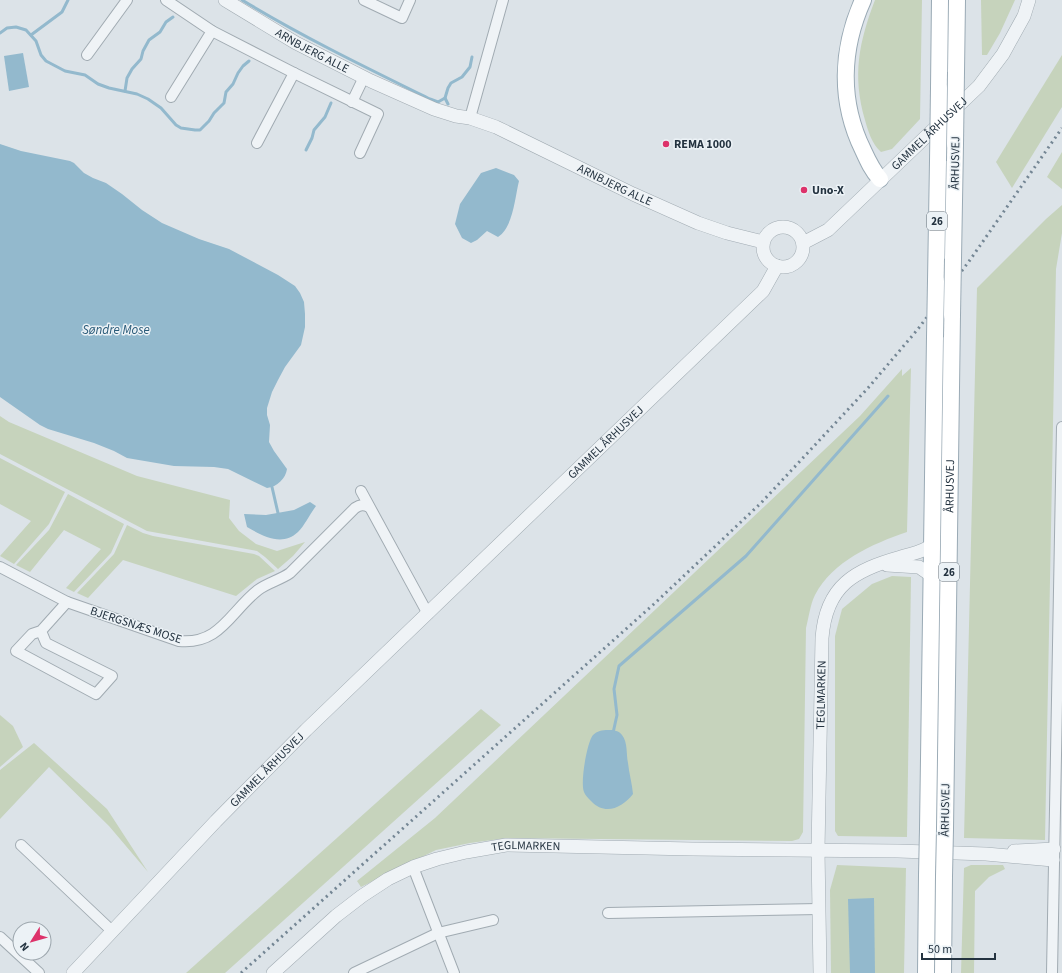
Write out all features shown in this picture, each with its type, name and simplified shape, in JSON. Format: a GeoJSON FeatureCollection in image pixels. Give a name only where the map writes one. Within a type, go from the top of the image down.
{"type":"FeatureCollection","features":[{"type":"Feature","properties":{"kind":"main road"},"geometry":{"type":"LineString","coordinates":[[863,0],[856,16],[848,46],[845,73],[846,85],[850,115],[858,139],[873,171],[880,179]]}},
{"type":"Feature","properties":{"kind":"main road","name":"ÅRHUSVEJ"},"geometry":{"type":"LineString","coordinates":[[926,973],[940,0]]}},
{"type":"Feature","properties":{"kind":"main road","name":"ÅRHUSVEJ"},"geometry":{"type":"LineString","coordinates":[[943,973],[957,0]]}},
{"type":"Feature","properties":{"kind":"street"},"geometry":{"type":"LineString","coordinates":[[87,55],[127,0]]}},
{"type":"Feature","properties":{"kind":"street"},"geometry":{"type":"LineString","coordinates":[[166,0],[212,31],[378,114],[360,153]]}},
{"type":"Feature","properties":{"kind":"street","name":"ARNBJERG ALLE"},"geometry":{"type":"LineString","coordinates":[[225,0],[296,43],[364,77],[434,109],[456,116],[470,118],[496,127],[633,194],[698,223],[727,233],[764,242]]}},
{"type":"Feature","properties":{"kind":"street"},"geometry":{"type":"LineString","coordinates":[[364,0],[402,18],[410,0]]}},
{"type":"Feature","properties":{"kind":"street"},"geometry":{"type":"LineString","coordinates":[[470,118],[503,0]]}},
{"type":"Feature","properties":{"kind":"street","name":"GAMMEL ÅRHUSVEJ"},"geometry":{"type":"LineString","coordinates":[[803,244],[828,230],[979,86],[1003,54],[1024,16],[1029,0]]}},
{"type":"Feature","properties":{"kind":"street"},"geometry":{"type":"LineString","coordinates":[[171,96],[212,31]]}},
{"type":"Feature","properties":{"kind":"street"},"geometry":{"type":"LineString","coordinates":[[257,143],[294,73]]}},
{"type":"Feature","properties":{"kind":"street"},"geometry":{"type":"LineString","coordinates":[[352,102],[364,77]]}},
{"type":"Feature","properties":{"kind":"street"},"geometry":{"type":"LineString","coordinates":[[786,227],[797,233],[803,244],[803,250],[798,260],[788,267],[773,264],[766,258],[763,248],[766,237],[775,229],[786,227]]}},
{"type":"Feature","properties":{"kind":"street","name":"GAMMEL ÅRHUSVEJ"},"geometry":{"type":"LineString","coordinates":[[73,973],[274,762],[764,291],[777,266]]}},
{"type":"Feature","properties":{"kind":"street"},"geometry":{"type":"LineString","coordinates":[[1052,973],[1062,427]]}},
{"type":"Feature","properties":{"kind":"street"},"geometry":{"type":"LineString","coordinates":[[361,491],[428,614]]}},
{"type":"Feature","properties":{"kind":"street","name":"BJERGSNÆS MOSE"},"geometry":{"type":"LineString","coordinates":[[0,567],[67,602],[179,641],[191,642],[204,640],[217,632],[259,589],[283,578],[290,573],[355,508],[360,505],[369,507]]}},
{"type":"Feature","properties":{"kind":"street","name":"TEGLMARKEN"},"geometry":{"type":"LineString","coordinates":[[820,973],[818,850],[822,638],[824,619],[830,603],[843,585],[858,572],[875,565],[919,553],[932,545]]}},
{"type":"Feature","properties":{"kind":"street","name":"TEGLMARKEN"},"geometry":{"type":"LineString","coordinates":[[875,565],[903,565],[919,567],[932,576]]}},
{"type":"Feature","properties":{"kind":"street"},"geometry":{"type":"LineString","coordinates":[[41,631],[46,642],[112,676],[96,694],[16,651],[32,634],[41,631],[67,602]]}},
{"type":"Feature","properties":{"kind":"street"},"geometry":{"type":"LineString","coordinates":[[21,845],[112,931]]}},
{"type":"Feature","properties":{"kind":"street","name":"TEGLMARKEN"},"geometry":{"type":"LineString","coordinates":[[273,973],[336,916],[362,896],[388,879],[414,867],[437,859],[506,845],[898,851],[986,854],[1024,850],[1054,854]]}},
{"type":"Feature","properties":{"kind":"street"},"geometry":{"type":"LineString","coordinates":[[414,867],[454,973]]}},
{"type":"Feature","properties":{"kind":"street"},"geometry":{"type":"LineString","coordinates":[[608,913],[819,909]]}},
{"type":"Feature","properties":{"kind":"street"},"geometry":{"type":"LineString","coordinates":[[354,973],[438,933],[493,920]]}},
{"type":"Feature","properties":{"kind":"street"},"geometry":{"type":"LineString","coordinates":[[0,937],[39,973]]}},
{"type":"Feature","properties":{"kind":"green space"},"geometry":{"type":"Polygon","coordinates":[[[875,0],[922,0],[920,119],[892,149],[881,152],[873,141],[866,124],[861,104],[858,73],[861,45],[869,15],[875,0]]]}},
{"type":"Feature","properties":{"kind":"green space"},"geometry":{"type":"Polygon","coordinates":[[[981,0],[1015,0],[1000,33],[987,55],[982,55],[981,0]]]}},
{"type":"Feature","properties":{"kind":"green space"},"geometry":{"type":"Polygon","coordinates":[[[1062,55],[1062,107],[1012,188],[996,162],[1062,55]]]}},
{"type":"Feature","properties":{"kind":"green space"},"geometry":{"type":"Polygon","coordinates":[[[1062,152],[1062,189],[1047,177],[1062,152]]]}},
{"type":"Feature","properties":{"kind":"green space"},"geometry":{"type":"Polygon","coordinates":[[[1062,205],[1062,233],[1056,269],[1045,840],[964,838],[977,288],[1062,205]]]}},
{"type":"Feature","properties":{"kind":"green space"},"geometry":{"type":"Polygon","coordinates":[[[911,368],[907,532],[867,548],[843,563],[832,572],[813,599],[806,628],[803,832],[799,839],[792,841],[507,838],[470,843],[436,850],[361,887],[357,881],[435,818],[860,416],[902,369],[902,376],[911,368]]]}},
{"type":"Feature","properties":{"kind":"green space"},"geometry":{"type":"Polygon","coordinates":[[[0,416],[9,422],[137,476],[230,500],[229,518],[239,531],[256,544],[277,551],[305,542],[293,556],[278,569],[257,551],[147,531],[0,454],[0,416]]]}},
{"type":"Feature","properties":{"kind":"green space"},"geometry":{"type":"Polygon","coordinates":[[[0,458],[65,492],[49,524],[14,564],[0,556],[31,521],[0,504],[0,458]]]}},
{"type":"Feature","properties":{"kind":"green space"},"geometry":{"type":"Polygon","coordinates":[[[68,494],[124,524],[111,553],[74,592],[66,588],[101,549],[64,530],[30,572],[16,565],[49,530],[68,494]]]}},
{"type":"Feature","properties":{"kind":"green space"},"geometry":{"type":"Polygon","coordinates":[[[127,525],[153,536],[254,554],[259,556],[275,571],[257,579],[236,596],[123,560],[88,598],[77,593],[114,554],[127,525]]]}},
{"type":"Feature","properties":{"kind":"green space"},"geometry":{"type":"Polygon","coordinates":[[[892,576],[911,577],[907,837],[838,836],[835,831],[835,636],[842,609],[872,584],[892,576]]]}},
{"type":"Feature","properties":{"kind":"green space"},"geometry":{"type":"Polygon","coordinates":[[[481,709],[501,725],[225,973],[186,973],[481,709]]]}},
{"type":"Feature","properties":{"kind":"green space"},"geometry":{"type":"Polygon","coordinates":[[[0,715],[13,726],[23,747],[0,767],[0,715]]]}},
{"type":"Feature","properties":{"kind":"green space"},"geometry":{"type":"Polygon","coordinates":[[[34,743],[107,809],[148,872],[109,826],[49,767],[0,819],[0,770],[34,743]]]}},
{"type":"Feature","properties":{"kind":"green space"},"geometry":{"type":"Polygon","coordinates":[[[837,865],[906,868],[904,973],[831,973],[830,890],[837,865]]]}},
{"type":"Feature","properties":{"kind":"green space"},"geometry":{"type":"Polygon","coordinates":[[[971,865],[1003,865],[1005,869],[989,877],[975,891],[974,973],[961,973],[964,868],[971,865]]]}},
{"type":"Feature","properties":{"kind":"water"},"geometry":{"type":"Polygon","coordinates":[[[23,53],[29,87],[9,91],[4,56],[23,53]]]}},
{"type":"Feature","properties":{"kind":"water","name":"Søndre Mose"},"geometry":{"type":"Polygon","coordinates":[[[0,144],[21,151],[70,161],[84,173],[106,183],[162,223],[199,239],[229,249],[278,275],[295,286],[304,302],[305,327],[301,345],[285,367],[272,392],[267,408],[267,415],[270,425],[269,442],[287,469],[285,476],[280,482],[267,488],[228,469],[214,467],[174,466],[127,458],[94,443],[48,429],[0,397],[0,144]]]}},
{"type":"Feature","properties":{"kind":"water"},"geometry":{"type":"Polygon","coordinates":[[[496,168],[514,175],[519,181],[510,220],[503,233],[498,237],[487,231],[471,243],[462,238],[455,224],[460,204],[481,173],[496,168]]]}},
{"type":"Feature","properties":{"kind":"water"},"geometry":{"type":"Polygon","coordinates":[[[310,502],[316,506],[305,523],[298,532],[286,539],[272,538],[259,534],[247,527],[244,514],[266,515],[294,510],[310,502]]]}},
{"type":"Feature","properties":{"kind":"water"},"geometry":{"type":"Polygon","coordinates":[[[608,730],[619,732],[624,738],[633,794],[619,806],[608,809],[596,806],[591,801],[584,792],[583,780],[586,754],[593,735],[608,730]]]}},
{"type":"Feature","properties":{"kind":"water"},"geometry":{"type":"Polygon","coordinates":[[[874,898],[875,973],[850,973],[848,899],[874,898]]]}},
{"type":"Feature","properties":{"kind":"waterway"},"geometry":{"type":"LineString","coordinates":[[31,35],[62,12],[68,0]]}},
{"type":"Feature","properties":{"kind":"waterway"},"geometry":{"type":"LineString","coordinates":[[242,0],[288,27],[359,64],[430,99],[438,102],[445,98],[448,104]]}},
{"type":"Feature","properties":{"kind":"waterway"},"geometry":{"type":"LineString","coordinates":[[125,91],[127,78],[132,69],[141,59],[143,51],[149,40],[160,32],[166,22],[173,17]]}},
{"type":"Feature","properties":{"kind":"waterway"},"geometry":{"type":"LineString","coordinates":[[0,33],[7,28],[16,27],[26,30],[36,41],[41,55],[46,61],[65,71],[85,75],[98,84],[137,94],[148,99],[161,108],[176,125],[181,128],[195,130],[200,130],[224,103],[226,92],[233,84],[243,66],[249,61]]}},
{"type":"Feature","properties":{"kind":"waterway"},"geometry":{"type":"LineString","coordinates":[[445,98],[451,83],[462,77],[470,67],[472,57]]}},
{"type":"Feature","properties":{"kind":"waterway"},"geometry":{"type":"LineString","coordinates":[[306,150],[314,130],[325,117],[331,103]]}},
{"type":"Feature","properties":{"kind":"waterway"},"geometry":{"type":"LineString","coordinates":[[613,733],[617,715],[614,689],[619,666],[746,556],[888,396]]}},
{"type":"Feature","properties":{"kind":"waterway"},"geometry":{"type":"LineString","coordinates":[[272,487],[278,513]]}},
{"type":"Feature","properties":{"kind":"railway"},"geometry":{"type":"LineString","coordinates":[[241,973],[654,604],[761,503],[868,388],[918,329],[970,260],[1062,128]]}},
{"type":"Feature","properties":{"kind":"place","name":"REMA 1000"},"geometry":{"type":"Point","coordinates":[666,144]}},
{"type":"Feature","properties":{"kind":"place","name":"Uno-X"},"geometry":{"type":"Point","coordinates":[804,190]}}]}
